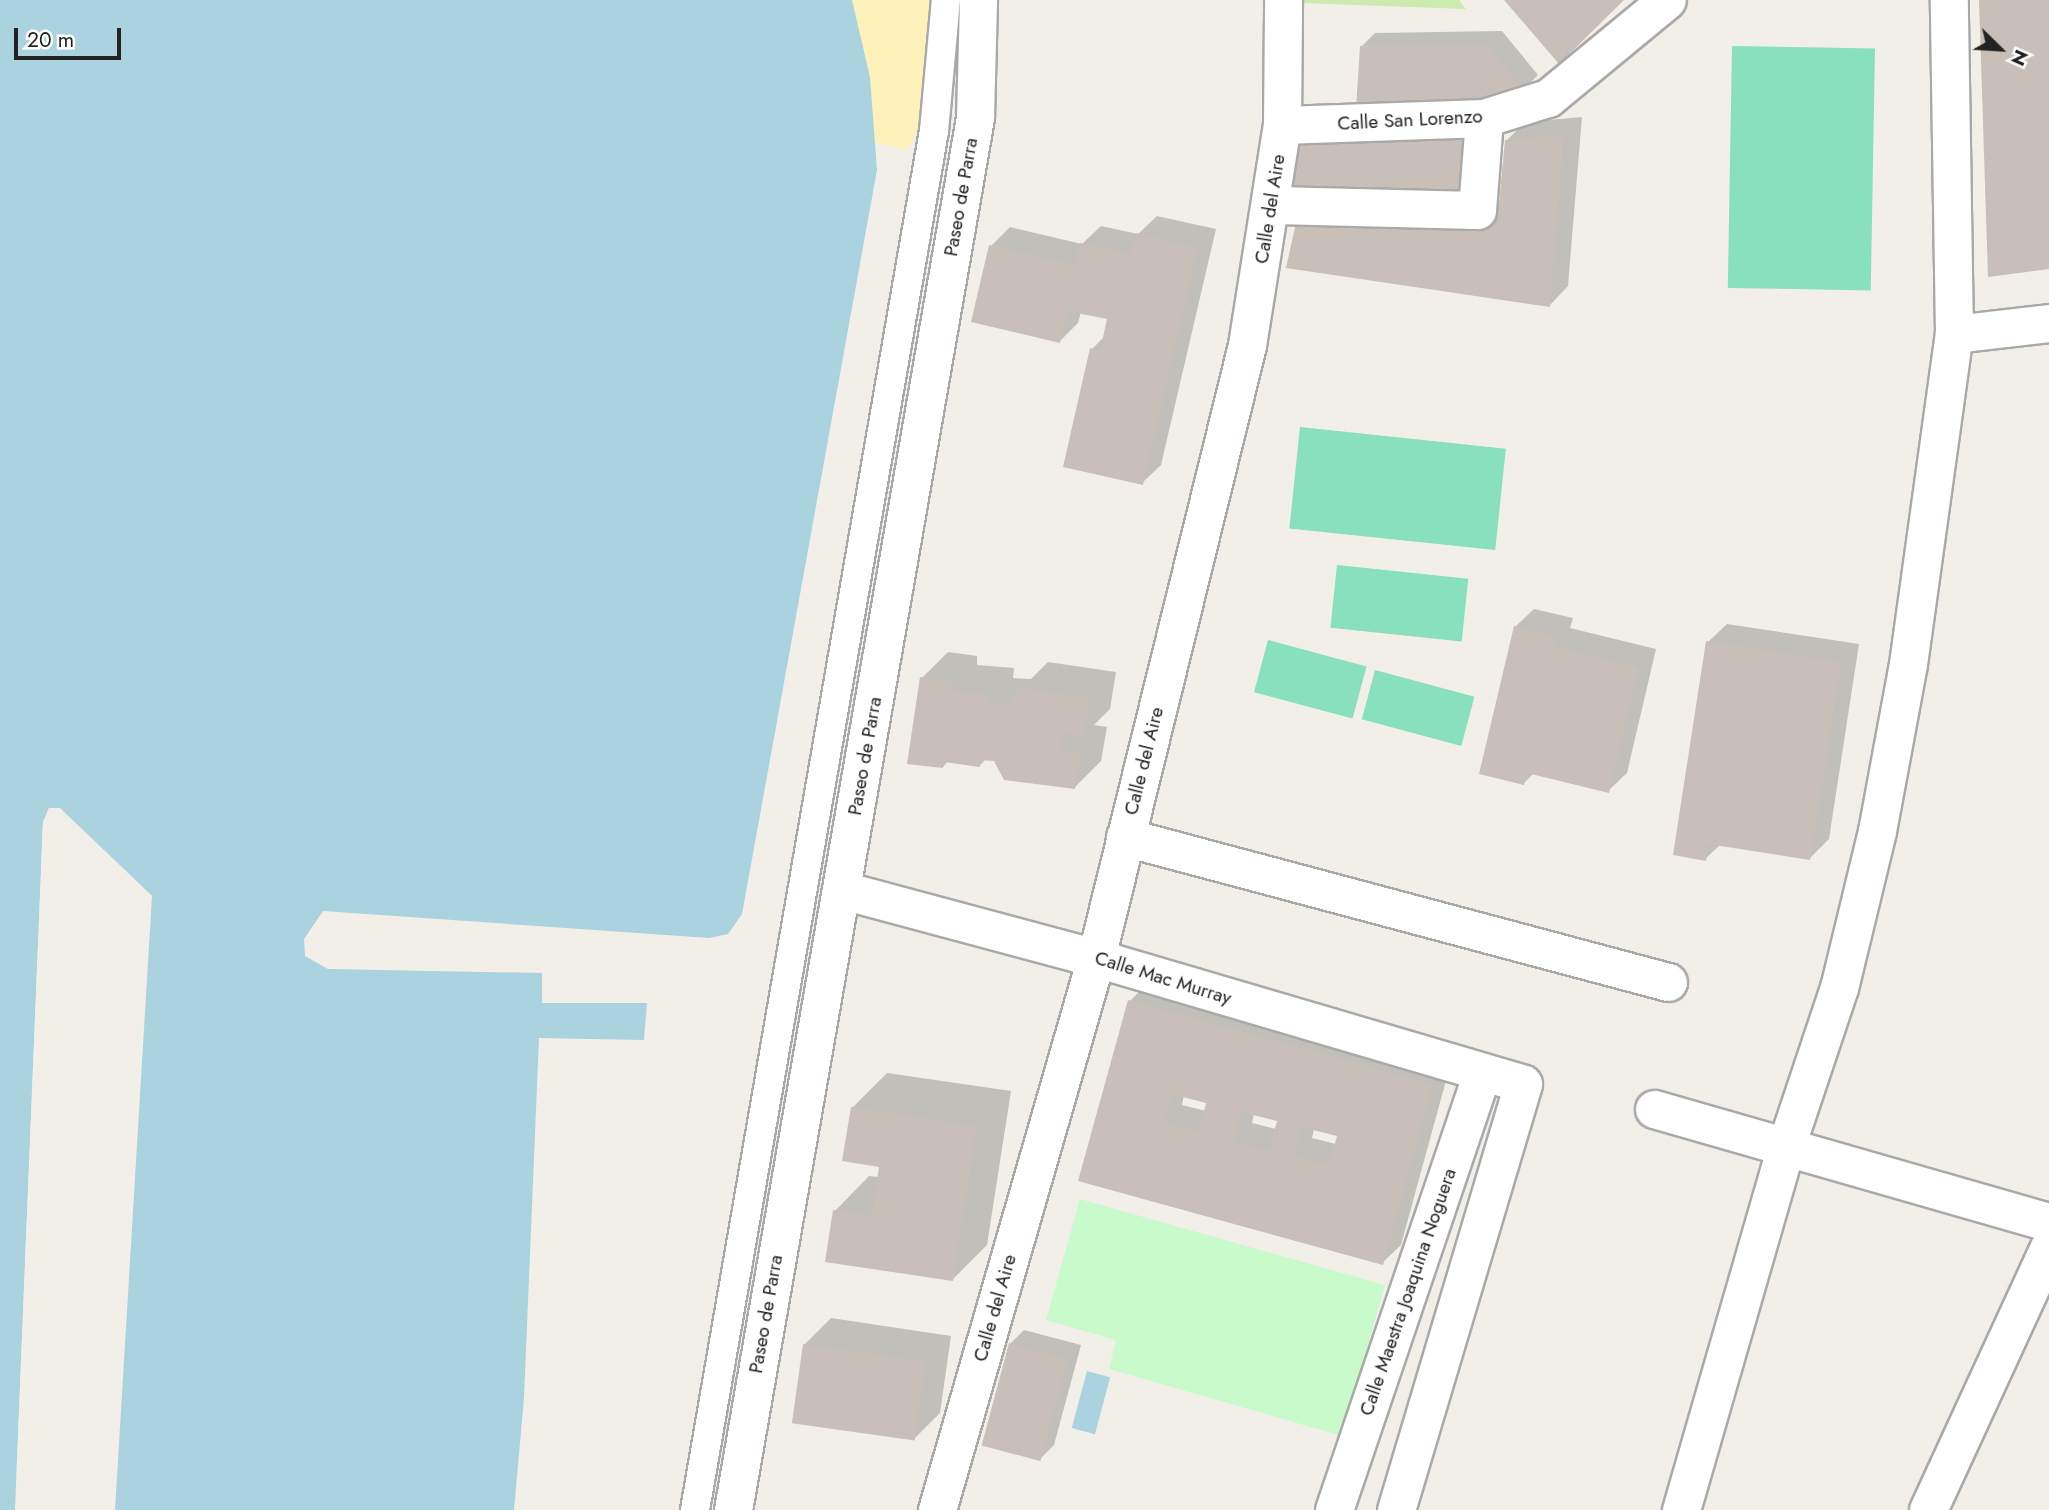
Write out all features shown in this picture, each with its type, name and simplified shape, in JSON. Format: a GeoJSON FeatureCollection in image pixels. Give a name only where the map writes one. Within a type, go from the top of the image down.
{"type":"FeatureCollection","features":[{"type":"Feature","properties":{"kind":"street"},"geometry":{"type":"LineString","coordinates":[[695,1510],[934,131],[946,0]]}},
{"type":"Feature","properties":{"kind":"street","name":"Paseo de Parra"},"geometry":{"type":"LineString","coordinates":[[733,1510],[825,965],[842,890],[975,117],[978,0]]}},
{"type":"Feature","properties":{"kind":"street","name":"Calle del Aire"},"geometry":{"type":"LineString","coordinates":[[937,1510],[1096,958],[1247,345],[1273,205],[1282,125],[1283,0]]}},
{"type":"Feature","properties":{"kind":"street","name":"Calle San Lorenzo"},"geometry":{"type":"LineString","coordinates":[[1282,125],[1484,118],[1548,98],[1667,0]]}},
{"type":"Feature","properties":{"kind":"street"},"geometry":{"type":"LineString","coordinates":[[1681,1510],[1785,1149],[1839,988],[1877,831],[1908,664],[1954,334],[1949,0]]}},
{"type":"Feature","properties":{"kind":"street"},"geometry":{"type":"LineString","coordinates":[[1273,205],[1477,210],[1484,118]]}},
{"type":"Feature","properties":{"kind":"street"},"geometry":{"type":"LineString","coordinates":[[1954,334],[2049,323]]}},
{"type":"Feature","properties":{"kind":"street"},"geometry":{"type":"LineString","coordinates":[[1125,837],[1668,982]]}},
{"type":"Feature","properties":{"kind":"street","name":"Calle Mac Murray"},"geometry":{"type":"LineString","coordinates":[[842,890],[1096,958],[1523,1084],[1396,1510]]}},
{"type":"Feature","properties":{"kind":"street","name":"Calle Maestra Joaquina Noguera"},"geometry":{"type":"LineString","coordinates":[[1334,1510],[1482,1073]]}},
{"type":"Feature","properties":{"kind":"street"},"geometry":{"type":"LineString","coordinates":[[1654,1109],[1785,1149],[2049,1222]]}},
{"type":"Feature","properties":{"kind":"street"},"geometry":{"type":"LineString","coordinates":[[1928,1510],[2049,1247]]}},
{"type":"Feature","properties":{"kind":"green space"},"geometry":{"type":"Polygon","coordinates":[[[1300,0],[1459,0],[1466,9],[1300,3],[1300,0]]]}},
{"type":"Feature","properties":{"kind":"green space"},"geometry":{"type":"Polygon","coordinates":[[[1732,46],[1875,48],[1871,290],[1728,288],[1732,46]]]}},
{"type":"Feature","properties":{"kind":"green space"},"geometry":{"type":"Polygon","coordinates":[[[1300,427],[1506,449],[1495,550],[1289,528],[1300,427]]]}},
{"type":"Feature","properties":{"kind":"green space"},"geometry":{"type":"Polygon","coordinates":[[[1337,565],[1468,579],[1462,641],[1330,628],[1337,565]]]}},
{"type":"Feature","properties":{"kind":"green space"},"geometry":{"type":"Polygon","coordinates":[[[1268,640],[1367,666],[1353,719],[1254,692],[1268,640]]]}},
{"type":"Feature","properties":{"kind":"green space"},"geometry":{"type":"Polygon","coordinates":[[[1375,670],[1474,697],[1461,746],[1362,719],[1375,670]]]}},
{"type":"Feature","properties":{"kind":"green space"},"geometry":{"type":"Polygon","coordinates":[[[1080,1199],[1385,1285],[1342,1436],[1109,1369],[1116,1340],[1046,1320],[1080,1199]]]}},
{"type":"Feature","properties":{"kind":"sand"},"geometry":{"type":"Polygon","coordinates":[[[852,0],[932,0],[933,53],[920,125],[907,150],[875,142],[870,77],[852,0]]]}},
{"type":"Feature","properties":{"kind":"water"},"geometry":{"type":"Polygon","coordinates":[[[0,0],[852,0],[870,77],[877,170],[742,914],[728,934],[709,938],[323,911],[304,939],[305,956],[328,969],[542,973],[542,1003],[647,1003],[644,1040],[539,1038],[524,1398],[514,1510],[115,1510],[152,896],[60,808],[49,808],[43,822],[15,1510],[0,1510],[0,0]]]}},
{"type":"Feature","properties":{"kind":"water"},"geometry":{"type":"Polygon","coordinates":[[[1087,1371],[1110,1377],[1095,1434],[1072,1428],[1087,1371]]]}},
{"type":"Feature","properties":{"kind":"pier"},"geometry":{"type":"Polygon","coordinates":[[[49,808],[59,808],[152,896],[147,919],[148,898],[58,812],[51,811],[47,823],[15,1510],[43,822],[49,808]]]}},
{"type":"Feature","properties":{"kind":"building"},"geometry":{"type":"Polygon","coordinates":[[[1504,0],[1624,0],[1559,64],[1504,0]]]}},
{"type":"Feature","properties":{"kind":"building"},"geometry":{"type":"Polygon","coordinates":[[[1979,0],[2049,0],[2049,269],[1988,277],[1979,0]]]}},
{"type":"Feature","properties":{"kind":"building"},"geometry":{"type":"Polygon","coordinates":[[[1487,44],[1525,91],[1473,107],[1356,109],[1360,46],[1487,44]]]}},
{"type":"Feature","properties":{"kind":"building"},"geometry":{"type":"Polygon","coordinates":[[[1466,135],[1462,198],[1293,192],[1297,140],[1466,135]]]}},
{"type":"Feature","properties":{"kind":"building"},"geometry":{"type":"Polygon","coordinates":[[[1564,135],[1550,307],[1286,268],[1297,218],[1497,225],[1505,140],[1564,135]]]}},
{"type":"Feature","properties":{"kind":"building"},"geometry":{"type":"Polygon","coordinates":[[[1136,233],[1198,248],[1143,485],[1063,467],[1090,348],[1100,351],[1107,319],[1067,311],[1060,343],[971,322],[989,245],[1075,265],[1080,243],[1131,255],[1136,233]]]}},
{"type":"Feature","properties":{"kind":"building"},"geometry":{"type":"Polygon","coordinates":[[[1514,626],[1555,637],[1553,647],[1639,667],[1609,793],[1527,773],[1524,785],[1479,774],[1514,626]]]}},
{"type":"Feature","properties":{"kind":"building"},"geometry":{"type":"Polygon","coordinates":[[[1706,641],[1842,662],[1810,860],[1708,844],[1706,861],[1673,855],[1706,641]]]}},
{"type":"Feature","properties":{"kind":"building"},"geometry":{"type":"Polygon","coordinates":[[[920,677],[951,682],[951,691],[989,694],[988,704],[1008,704],[1020,687],[1090,698],[1084,737],[1062,733],[1060,750],[1081,753],[1075,789],[1004,780],[994,761],[981,760],[980,767],[944,762],[943,768],[907,764],[920,677]]]}},
{"type":"Feature","properties":{"kind":"building"},"geometry":{"type":"Polygon","coordinates":[[[1128,1000],[1433,1084],[1383,1265],[1078,1181],[1128,1000]],[[1171,1094],[1164,1123],[1199,1132],[1206,1103],[1171,1094]],[[1241,1112],[1234,1142],[1269,1150],[1277,1121],[1241,1112]],[[1301,1127],[1294,1156],[1329,1165],[1337,1136],[1301,1127]]]}},
{"type":"Feature","properties":{"kind":"building"},"geometry":{"type":"Polygon","coordinates":[[[851,1107],[977,1126],[953,1281],[825,1262],[833,1210],[872,1215],[879,1167],[842,1161],[851,1107]]]}},
{"type":"Feature","properties":{"kind":"building"},"geometry":{"type":"Polygon","coordinates":[[[1009,1343],[1068,1359],[1040,1461],[982,1445],[1009,1343]]]}},
{"type":"Feature","properties":{"kind":"building"},"geometry":{"type":"Polygon","coordinates":[[[803,1344],[926,1361],[915,1440],[792,1423],[803,1344]]]}}]}
